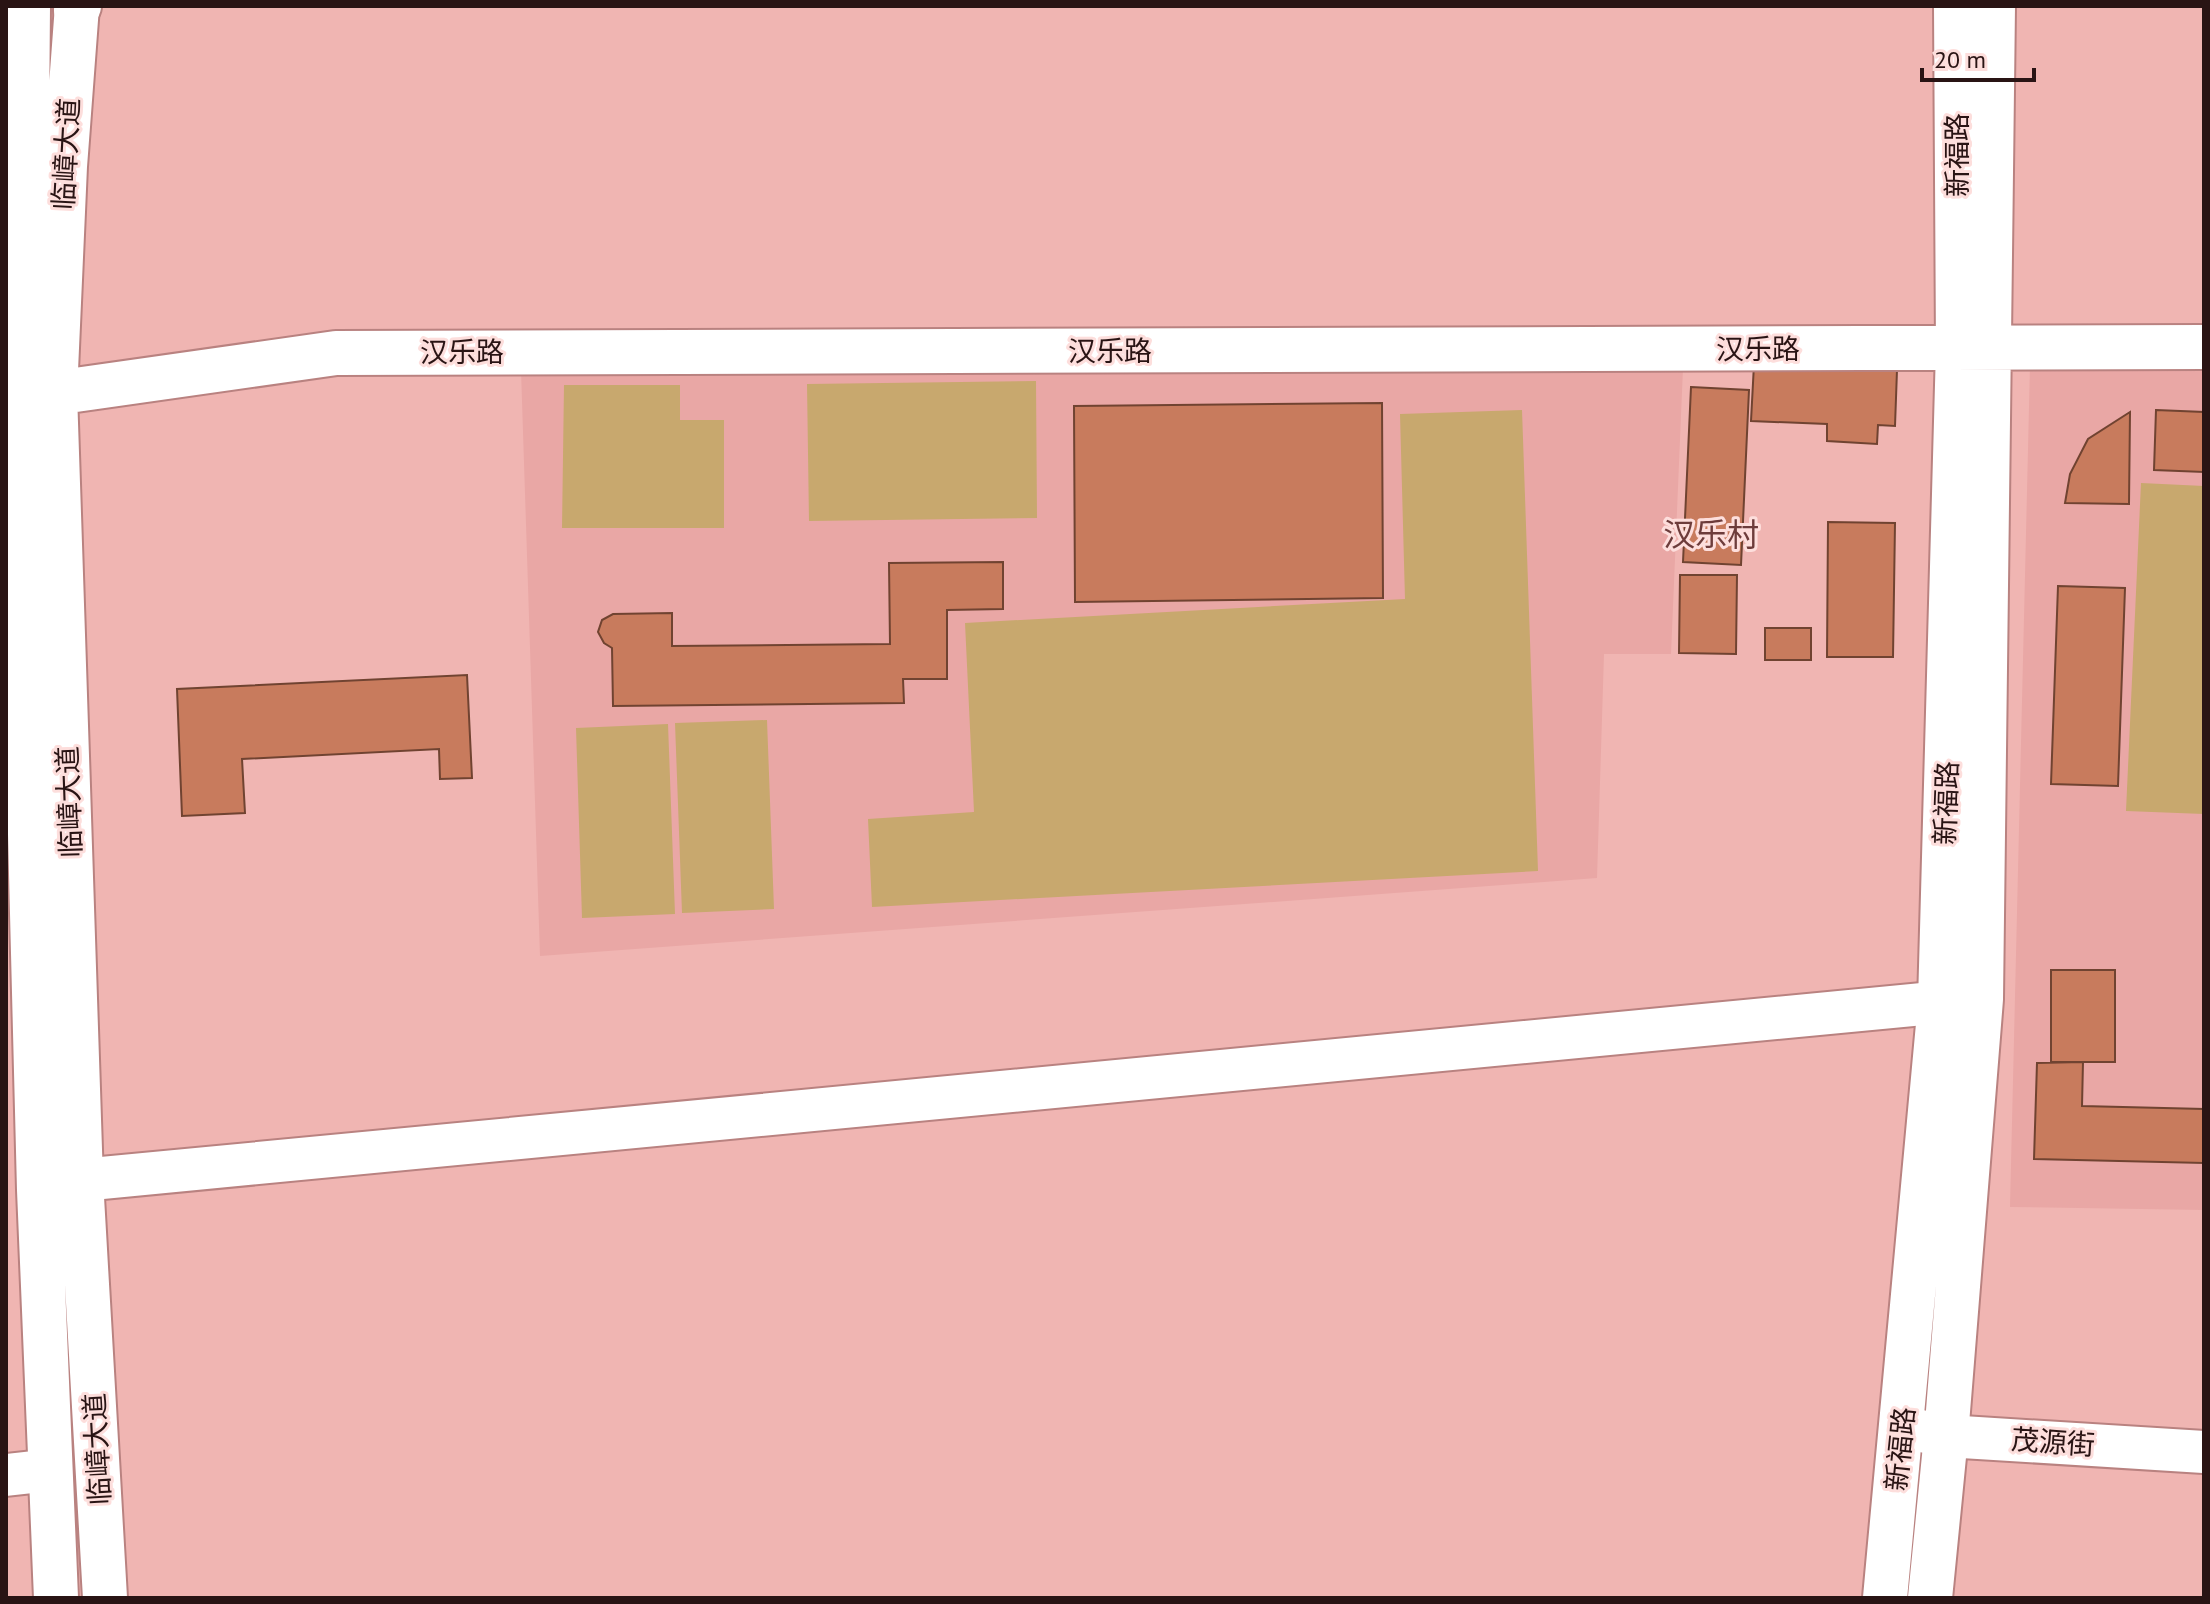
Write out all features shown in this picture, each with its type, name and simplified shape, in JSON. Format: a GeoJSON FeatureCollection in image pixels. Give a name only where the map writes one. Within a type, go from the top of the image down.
{"type":"FeatureCollection","features":[{"type":"Feature","properties":{"kind":"street","name":"临嶂大道"},"geometry":{"type":"LineString","coordinates":[[28,6],[26,240],[105,1598]]}},
{"type":"Feature","properties":{"kind":"street","name":"新福路"},"geometry":{"type":"LineString","coordinates":[[1956,6],[1974,349]]}},
{"type":"Feature","properties":{"kind":"street","name":"新福路"},"geometry":{"type":"LineString","coordinates":[[1930,1598],[1946,1436],[1960,1001],[1974,349],[1993,6]]}},
{"type":"Feature","properties":{"kind":"street","name":"临嶂大道"},"geometry":{"type":"LineString","coordinates":[[56,1598],[39,1190],[37,395],[77,7]]}},
{"type":"Feature","properties":{"kind":"street"},"geometry":{"type":"LineString","coordinates":[[6,139],[17,172],[26,240]]}},
{"type":"Feature","properties":{"kind":"street","name":"汉乐路"},"geometry":{"type":"LineString","coordinates":[[37,395],[336,353],[2204,347]]}},
{"type":"Feature","properties":{"kind":"street"},"geometry":{"type":"LineString","coordinates":[[81,1180],[1960,1001]]}},
{"type":"Feature","properties":{"kind":"street","name":"新福路"},"geometry":{"type":"LineString","coordinates":[[1885,1598],[1902,1427],[1960,1001]]}},
{"type":"Feature","properties":{"kind":"street","name":"茂源街"},"geometry":{"type":"LineString","coordinates":[[1902,1427],[1946,1436],[2204,1452]]}},
{"type":"Feature","properties":{"kind":"street"},"geometry":{"type":"LineString","coordinates":[[6,1475],[51,1470]]}},
{"type":"Feature","properties":{"kind":"shaded area"},"geometry":{"type":"Polygon","coordinates":[[[2030,365],[2204,368],[2204,1210],[2010,1207],[2030,365]]]}},
{"type":"Feature","properties":{"kind":"shaded area"},"geometry":{"type":"Polygon","coordinates":[[[1683,368],[1671,654],[1604,654],[1597,878],[540,956],[521,370],[1683,368]]]}},
{"type":"Feature","properties":{"kind":"shaded area"},"geometry":{"type":"Polygon","coordinates":[[[1036,381],[1037,518],[809,521],[807,384],[1036,381]]]}},
{"type":"Feature","properties":{"kind":"shaded area"},"geometry":{"type":"Polygon","coordinates":[[[564,385],[680,385],[680,420],[724,420],[724,528],[562,528],[564,385]]]}},
{"type":"Feature","properties":{"kind":"shaded area"},"geometry":{"type":"Polygon","coordinates":[[[1522,410],[1538,871],[872,907],[868,819],[974,812],[965,623],[1405,599],[1400,414],[1522,410]]]}},
{"type":"Feature","properties":{"kind":"shaded area"},"geometry":{"type":"Polygon","coordinates":[[[2141,483],[2204,486],[2204,814],[2126,811],[2141,483]]]}},
{"type":"Feature","properties":{"kind":"shaded area"},"geometry":{"type":"Polygon","coordinates":[[[767,720],[774,909],[682,913],[675,723],[767,720]]]}},
{"type":"Feature","properties":{"kind":"shaded area"},"geometry":{"type":"Polygon","coordinates":[[[668,724],[675,914],[582,918],[576,728],[668,724]]]}},
{"type":"Feature","properties":{"kind":"building"},"geometry":{"type":"Polygon","coordinates":[[[1754,364],[1897,370],[1895,426],[1878,425],[1877,444],[1827,441],[1827,424],[1751,421],[1754,364]]]}},
{"type":"Feature","properties":{"kind":"building"},"geometry":{"type":"Polygon","coordinates":[[[1691,387],[1749,390],[1741,565],[1683,562],[1691,387]]]}},
{"type":"Feature","properties":{"kind":"building"},"geometry":{"type":"Polygon","coordinates":[[[1382,403],[1383,598],[1075,602],[1074,406],[1382,403]]]}},
{"type":"Feature","properties":{"kind":"building"},"geometry":{"type":"Polygon","coordinates":[[[2156,410],[2204,412],[2204,472],[2154,470],[2156,410]]]}},
{"type":"Feature","properties":{"kind":"building"},"geometry":{"type":"Polygon","coordinates":[[[2130,412],[2129,504],[2065,503],[2070,474],[2088,439],[2130,412]]]}},
{"type":"Feature","properties":{"kind":"building"},"geometry":{"type":"Polygon","coordinates":[[[1828,522],[1895,523],[1893,657],[1827,657],[1828,522]]]}},
{"type":"Feature","properties":{"kind":"building"},"geometry":{"type":"Polygon","coordinates":[[[1003,562],[1003,609],[947,610],[947,679],[903,679],[904,703],[613,706],[612,648],[604,643],[598,632],[602,620],[613,614],[672,613],[672,646],[890,644],[889,563],[1003,562]]]}},
{"type":"Feature","properties":{"kind":"building"},"geometry":{"type":"Polygon","coordinates":[[[1680,575],[1737,575],[1736,654],[1679,653],[1680,575]]]}},
{"type":"Feature","properties":{"kind":"building"},"geometry":{"type":"Polygon","coordinates":[[[2058,586],[2125,588],[2118,786],[2051,784],[2058,586]]]}},
{"type":"Feature","properties":{"kind":"building"},"geometry":{"type":"Polygon","coordinates":[[[1765,628],[1811,628],[1811,660],[1765,660],[1765,628]]]}},
{"type":"Feature","properties":{"kind":"building"},"geometry":{"type":"Polygon","coordinates":[[[467,675],[472,778],[440,779],[439,749],[242,759],[245,813],[182,816],[177,689],[467,675]]]}},
{"type":"Feature","properties":{"kind":"building"},"geometry":{"type":"Polygon","coordinates":[[[2051,970],[2115,970],[2115,1062],[2051,1062],[2051,970]]]}},
{"type":"Feature","properties":{"kind":"building"},"geometry":{"type":"Polygon","coordinates":[[[2083,1062],[2082,1106],[2204,1109],[2204,1163],[2034,1159],[2037,1063],[2083,1062]]]}},
{"type":"Feature","properties":{"kind":"district","name":"汉乐村"},"geometry":{"type":"Point","coordinates":[1711,535]}}]}
